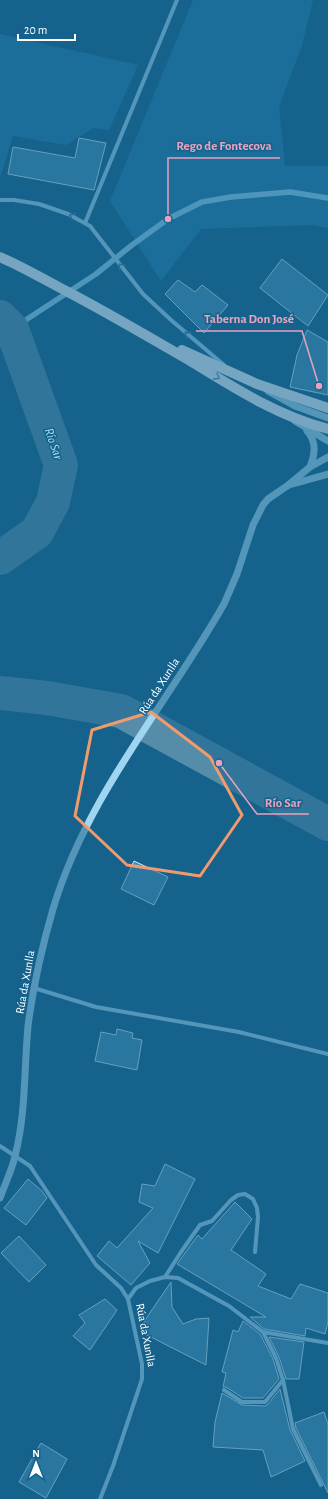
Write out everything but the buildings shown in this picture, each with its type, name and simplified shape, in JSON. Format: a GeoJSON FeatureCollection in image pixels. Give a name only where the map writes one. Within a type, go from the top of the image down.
{"type":"FeatureCollection","features":[{"type":"Feature","properties":{"kind":"main road"},"geometry":{"type":"LineString","coordinates":[[0,257],[135,328],[238,376],[328,408]]}},
{"type":"Feature","properties":{"kind":"main road"},"geometry":{"type":"LineString","coordinates":[[135,328],[207,372],[275,409],[328,429]]}},
{"type":"Feature","properties":{"kind":"street"},"geometry":{"type":"LineString","coordinates":[[86,223],[177,0]]}},
{"type":"Feature","properties":{"kind":"street"},"geometry":{"type":"LineString","coordinates":[[0,200],[14,200],[39,204],[68,214],[86,223],[102,240],[141,291],[171,320],[238,376]]}},
{"type":"Feature","properties":{"kind":"street"},"geometry":{"type":"LineString","coordinates":[[257,384],[295,406],[328,418]]}},
{"type":"Feature","properties":{"kind":"street"},"geometry":{"type":"LineString","coordinates":[[275,409],[328,441]]}},
{"type":"Feature","properties":{"kind":"street"},"geometry":{"type":"LineString","coordinates":[[301,425],[314,442],[315,456],[310,467]]}},
{"type":"Feature","properties":{"kind":"street","name":"Rúa da Xunlla"},"geometry":{"type":"LineString","coordinates":[[100,1499],[113,1466],[142,1379],[142,1364],[128,1299],[121,1288],[96,1265],[30,1166],[15,1157],[19,1137],[28,1028],[34,988],[46,934],[67,869],[76,848],[98,804],[139,736],[217,616],[230,592],[258,512],[268,499],[310,467],[328,457]]}},
{"type":"Feature","properties":{"kind":"street","name":"Rúa da Xunlla"},"geometry":{"type":"LineString","coordinates":[[287,486],[328,474]]}},
{"type":"Feature","properties":{"kind":"street"},"geometry":{"type":"LineString","coordinates":[[34,988],[96,1007],[239,1032],[328,1054]]}},
{"type":"Feature","properties":{"kind":"street"},"geometry":{"type":"LineString","coordinates":[[0,1146],[15,1157],[0,1198]]}},
{"type":"Feature","properties":{"kind":"street"},"geometry":{"type":"LineString","coordinates":[[166,1277],[200,1225],[212,1221],[231,1200],[238,1195],[245,1194],[253,1199],[257,1208],[258,1217],[255,1252]]}},
{"type":"Feature","properties":{"kind":"street"},"geometry":{"type":"LineString","coordinates":[[128,1299],[136,1288],[150,1281],[166,1277],[178,1278],[229,1306],[263,1332],[276,1358],[283,1380],[293,1429],[321,1485]]}},
{"type":"Feature","properties":{"kind":"street"},"geometry":{"type":"LineString","coordinates":[[263,1332],[328,1343]]}},
{"type":"Feature","properties":{"kind":"street"},"geometry":{"type":"LineString","coordinates":[[224,1390],[242,1402],[265,1402],[283,1380]]}},
{"type":"Feature","properties":{"kind":"highlighted area"},"geometry":{"type":"Polygon","coordinates":[[[151,712],[210,757],[242,815],[200,876],[127,865],[75,816],[92,730],[151,712]]]}},
{"type":"Feature","properties":{"kind":"shaded area"},"geometry":{"type":"Polygon","coordinates":[[[193,0],[313,0],[302,45],[279,107],[285,166],[328,166],[328,228],[313,225],[201,229],[161,281],[110,201],[193,0]]]}},
{"type":"Feature","properties":{"kind":"shaded area"},"geometry":{"type":"Polygon","coordinates":[[[0,34],[138,65],[109,130],[93,128],[66,145],[13,136],[0,178],[0,34]]]}},
{"type":"Feature","properties":{"kind":"waterway"},"geometry":{"type":"LineString","coordinates":[[12,329],[96,274],[168,219],[202,202],[231,197],[290,192],[328,198]]}},
{"type":"Feature","properties":{"kind":"waterway","name":"Río Sar"},"geometry":{"type":"LineString","coordinates":[[0,317],[12,329],[61,465],[53,502],[37,532],[0,558]]}},
{"type":"Feature","properties":{"kind":"waterway","name":"Río Sar"},"geometry":{"type":"LineString","coordinates":[[0,693],[47,698],[121,711],[328,824]]}},
{"type":"Feature","properties":{"kind":"place","name":"Rego de Fontecova"},"geometry":{"type":"Point","coordinates":[168,219]}},
{"type":"Feature","properties":{"kind":"place","name":"Taberna Don José"},"geometry":{"type":"Point","coordinates":[319,386]}},
{"type":"Feature","properties":{"kind":"place","name":"Río Sar"},"geometry":{"type":"Point","coordinates":[219,763]}}]}
